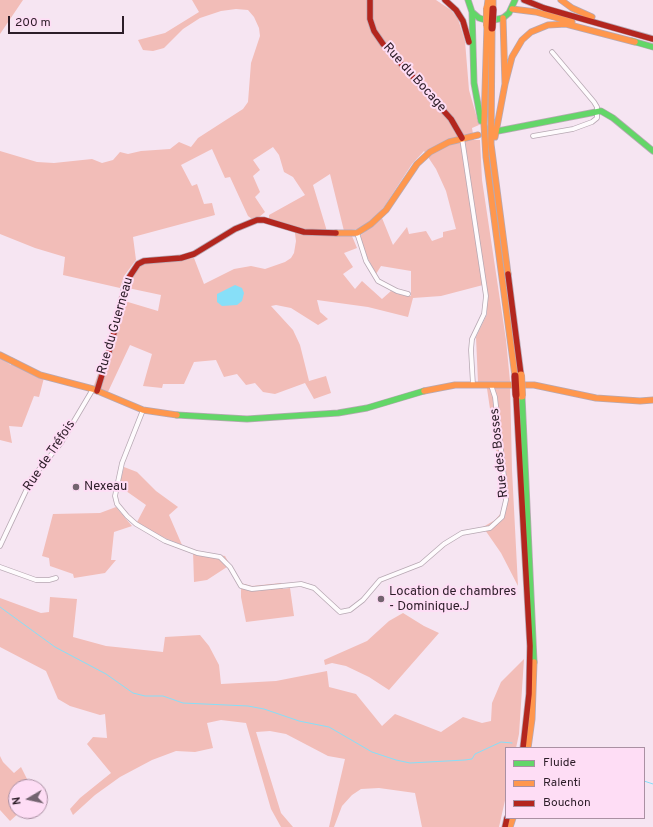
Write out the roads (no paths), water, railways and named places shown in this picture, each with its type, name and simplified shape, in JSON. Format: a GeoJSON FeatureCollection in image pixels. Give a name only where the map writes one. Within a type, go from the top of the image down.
{"type":"FeatureCollection","features":[{"type":"Feature","properties":{"kind":"main road","name":"Rue du Bocage"},"geometry":{"type":"LineString","coordinates":[[370,0],[370,19],[374,31],[383,44],[451,119],[462,138]]}},
{"type":"Feature","properties":{"kind":"main road"},"geometry":{"type":"LineString","coordinates":[[445,0],[456,10],[469,35],[474,83],[483,146],[486,157]]}},
{"type":"Feature","properties":{"kind":"main road"},"geometry":{"type":"LineString","coordinates":[[468,0],[472,12],[474,83]]}},
{"type":"Feature","properties":{"kind":"main road"},"geometry":{"type":"LineString","coordinates":[[488,0],[490,9],[490,121],[493,167],[519,395],[530,646],[529,694],[523,747]]}},
{"type":"Feature","properties":{"kind":"main road"},"geometry":{"type":"LineString","coordinates":[[490,9],[493,0]]}},
{"type":"Feature","properties":{"kind":"main road"},"geometry":{"type":"LineString","coordinates":[[472,12],[479,18],[489,21],[503,18],[512,9],[515,0]]}},
{"type":"Feature","properties":{"kind":"main road"},"geometry":{"type":"LineString","coordinates":[[524,0],[544,8],[653,39]]}},
{"type":"Feature","properties":{"kind":"main road"},"geometry":{"type":"LineString","coordinates":[[561,0],[572,8],[614,27]]}},
{"type":"Feature","properties":{"kind":"main road"},"geometry":{"type":"LineString","coordinates":[[512,9],[524,10],[566,20],[635,42]]}},
{"type":"Feature","properties":{"kind":"main road"},"geometry":{"type":"LineString","coordinates":[[503,18],[504,84]]}},
{"type":"Feature","properties":{"kind":"main road"},"geometry":{"type":"LineString","coordinates":[[493,167],[496,126],[504,84],[512,57],[522,40],[531,32],[548,25],[566,24],[653,47]]}},
{"type":"Feature","properties":{"kind":"main road"},"geometry":{"type":"LineString","coordinates":[[490,27],[484,124],[486,157],[518,376]]}},
{"type":"Feature","properties":{"kind":"main road"},"geometry":{"type":"LineString","coordinates":[[498,131],[597,111],[605,113],[613,118],[653,151]]}},
{"type":"Feature","properties":{"kind":"main road"},"geometry":{"type":"LineString","coordinates":[[357,233],[371,224],[386,210],[423,158],[436,148],[462,138],[478,135]]}},
{"type":"Feature","properties":{"kind":"main road","name":"Rue du Guerneau"},"geometry":{"type":"LineString","coordinates":[[95,390],[111,345],[126,282],[138,264],[144,261],[181,258],[194,254],[250,222],[264,220],[304,232],[357,233]]}},
{"type":"Feature","properties":{"kind":"main road"},"geometry":{"type":"LineString","coordinates":[[0,355],[40,375],[95,390],[143,410],[166,414],[217,418],[247,419],[293,417],[367,408],[435,387],[473,385],[534,385],[596,398],[640,401],[653,400]]}},
{"type":"Feature","properties":{"kind":"main road"},"geometry":{"type":"LineString","coordinates":[[519,395],[535,653],[532,719],[528,747]]}},
{"type":"Feature","properties":{"kind":"street"},"geometry":{"type":"LineString","coordinates":[[533,136],[573,129],[592,122],[597,118],[597,111],[594,102],[552,52]]}},
{"type":"Feature","properties":{"kind":"street"},"geometry":{"type":"LineString","coordinates":[[462,138],[486,296],[484,314],[472,339],[471,350],[473,385]]}},
{"type":"Feature","properties":{"kind":"street"},"geometry":{"type":"LineString","coordinates":[[357,233],[366,261],[378,281],[397,291],[408,294]]}},
{"type":"Feature","properties":{"kind":"street","name":"Rue des Bosses"},"geometry":{"type":"LineString","coordinates":[[143,410],[122,463],[115,496],[117,504],[127,516],[136,524],[165,541],[197,553],[220,558],[230,567],[241,586],[252,589],[301,584],[314,588],[340,612],[350,610],[363,600],[380,580],[421,564],[444,544],[462,533],[490,528],[502,517],[506,500],[495,397],[492,385]]}},
{"type":"Feature","properties":{"kind":"street","name":"Rue de Tréfois"},"geometry":{"type":"LineString","coordinates":[[0,546],[32,478],[61,443],[95,390]]}},
{"type":"Feature","properties":{"kind":"street"},"geometry":{"type":"LineString","coordinates":[[0,567],[36,580],[49,580],[56,578]]}},
{"type":"Feature","properties":{"kind":"water"},"geometry":{"type":"Polygon","coordinates":[[[235,285],[242,288],[244,293],[242,301],[237,305],[222,306],[217,302],[217,294],[235,285]]]}},
{"type":"Feature","properties":{"kind":"waterway"},"geometry":{"type":"LineString","coordinates":[[0,607],[55,647],[106,674],[133,693],[145,696],[163,696],[183,703],[248,706],[264,709],[299,721],[329,727],[372,752],[410,763],[472,759],[475,754],[501,742],[512,743]]}},
{"type":"Feature","properties":{"kind":"waterway"},"geometry":{"type":"LineString","coordinates":[[645,781],[653,784]]}},
{"type":"Feature","properties":{"kind":"place","name":"Nexeau"},"geometry":{"type":"Point","coordinates":[76,487]}},
{"type":"Feature","properties":{"kind":"place","name":"Location de chambres - Dominique.J"},"geometry":{"type":"Point","coordinates":[381,599]}}]}
